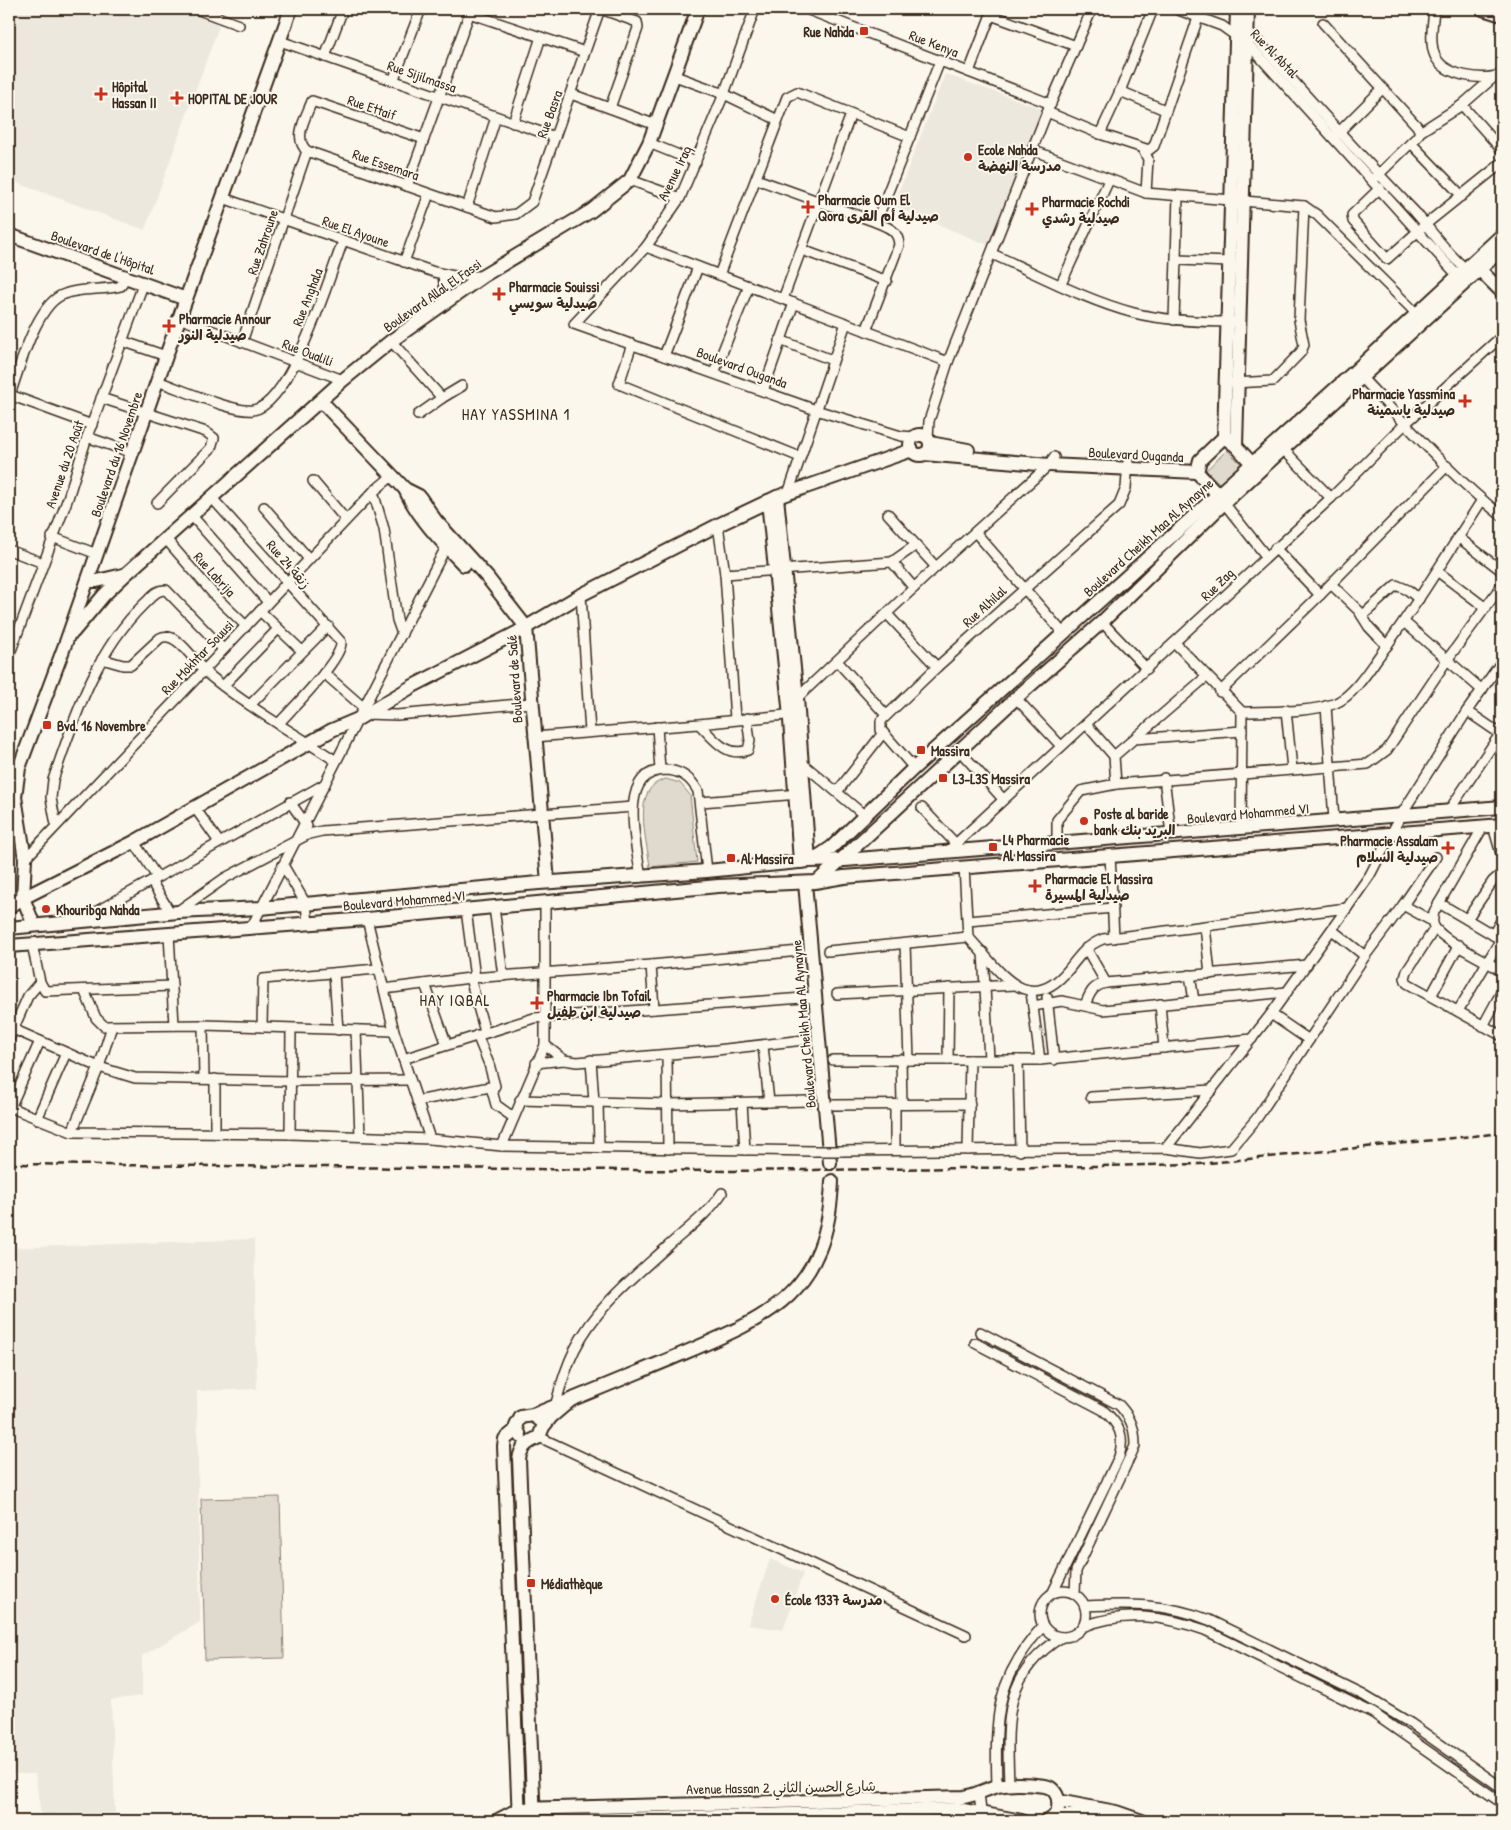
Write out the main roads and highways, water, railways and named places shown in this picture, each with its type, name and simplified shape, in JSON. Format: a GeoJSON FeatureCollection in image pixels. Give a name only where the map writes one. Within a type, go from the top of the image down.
{"type":"FeatureCollection","features":[{"type":"Feature","properties":{"kind":"railway"},"geometry":{"type":"LineString","coordinates":[[9,1164],[731,1171],[1200,1164],[1502,1133]]}},
{"type":"Feature","properties":{"kind":"place","name":"Rue Nahda"},"geometry":{"type":"Point","coordinates":[864,31]}},
{"type":"Feature","properties":{"kind":"place","name":"Hôpital Hassan II"},"geometry":{"type":"Point","coordinates":[101,94]}},
{"type":"Feature","properties":{"kind":"place","name":"HOPITAL DE JOUR"},"geometry":{"type":"Point","coordinates":[177,98]}},
{"type":"Feature","properties":{"kind":"place","name":"Ecole Nahda مدرسة النهضة"},"geometry":{"type":"Point","coordinates":[968,157]}},
{"type":"Feature","properties":{"kind":"place","name":"Pharmacie Oum El Qora صيدلية أم القرى"},"geometry":{"type":"Point","coordinates":[808,207]}},
{"type":"Feature","properties":{"kind":"place","name":"Pharmacie Rochdi صيدلية رشدي"},"geometry":{"type":"Point","coordinates":[1032,209]}},
{"type":"Feature","properties":{"kind":"place","name":"Pharmacie Souissi صيدلية سويسي"},"geometry":{"type":"Point","coordinates":[499,294]}},
{"type":"Feature","properties":{"kind":"place","name":"Pharmacie Annour صيدلية النور"},"geometry":{"type":"Point","coordinates":[169,326]}},
{"type":"Feature","properties":{"kind":"place","name":"Pharmacie Yassmina صيدلية ياسمينة"},"geometry":{"type":"Point","coordinates":[1465,401]}},
{"type":"Feature","properties":{"kind":"place","name":"Bvd. 16 Novembre"},"geometry":{"type":"Point","coordinates":[47,725]}},
{"type":"Feature","properties":{"kind":"place","name":"Massira"},"geometry":{"type":"Point","coordinates":[921,750]}},
{"type":"Feature","properties":{"kind":"place","name":"L3-L3S Massira"},"geometry":{"type":"Point","coordinates":[943,778]}},
{"type":"Feature","properties":{"kind":"place","name":"Poste al baride bank البريد بنك"},"geometry":{"type":"Point","coordinates":[1084,821]}},
{"type":"Feature","properties":{"kind":"place","name":"L4 Pharmacie Al Massira"},"geometry":{"type":"Point","coordinates":[993,847]}},
{"type":"Feature","properties":{"kind":"place","name":"Pharmacie Assalam صيدلية السلام"},"geometry":{"type":"Point","coordinates":[1448,848]}},
{"type":"Feature","properties":{"kind":"place","name":"Al Massira"},"geometry":{"type":"Point","coordinates":[731,858]}},
{"type":"Feature","properties":{"kind":"place","name":"Pharmacie El Massira صيدلية المسيرة"},"geometry":{"type":"Point","coordinates":[1035,886]}},
{"type":"Feature","properties":{"kind":"place","name":"Khouribga Nahda"},"geometry":{"type":"Point","coordinates":[46,909]}},
{"type":"Feature","properties":{"kind":"place","name":"Pharmacie Ibn Tofail صيدلية ابن طفيل"},"geometry":{"type":"Point","coordinates":[537,1003]}},
{"type":"Feature","properties":{"kind":"place","name":"Médiathèque"},"geometry":{"type":"Point","coordinates":[531,1583]}},
{"type":"Feature","properties":{"kind":"place","name":"École مدرسة 1337"},"geometry":{"type":"Point","coordinates":[775,1599]}},
{"type":"Feature","properties":{"kind":"district","name":"HAY YASSMINA 1"},"geometry":{"type":"Point","coordinates":[516,414]}},
{"type":"Feature","properties":{"kind":"district","name":"HAY IQBAL"},"geometry":{"type":"Point","coordinates":[455,1000]}}]}
